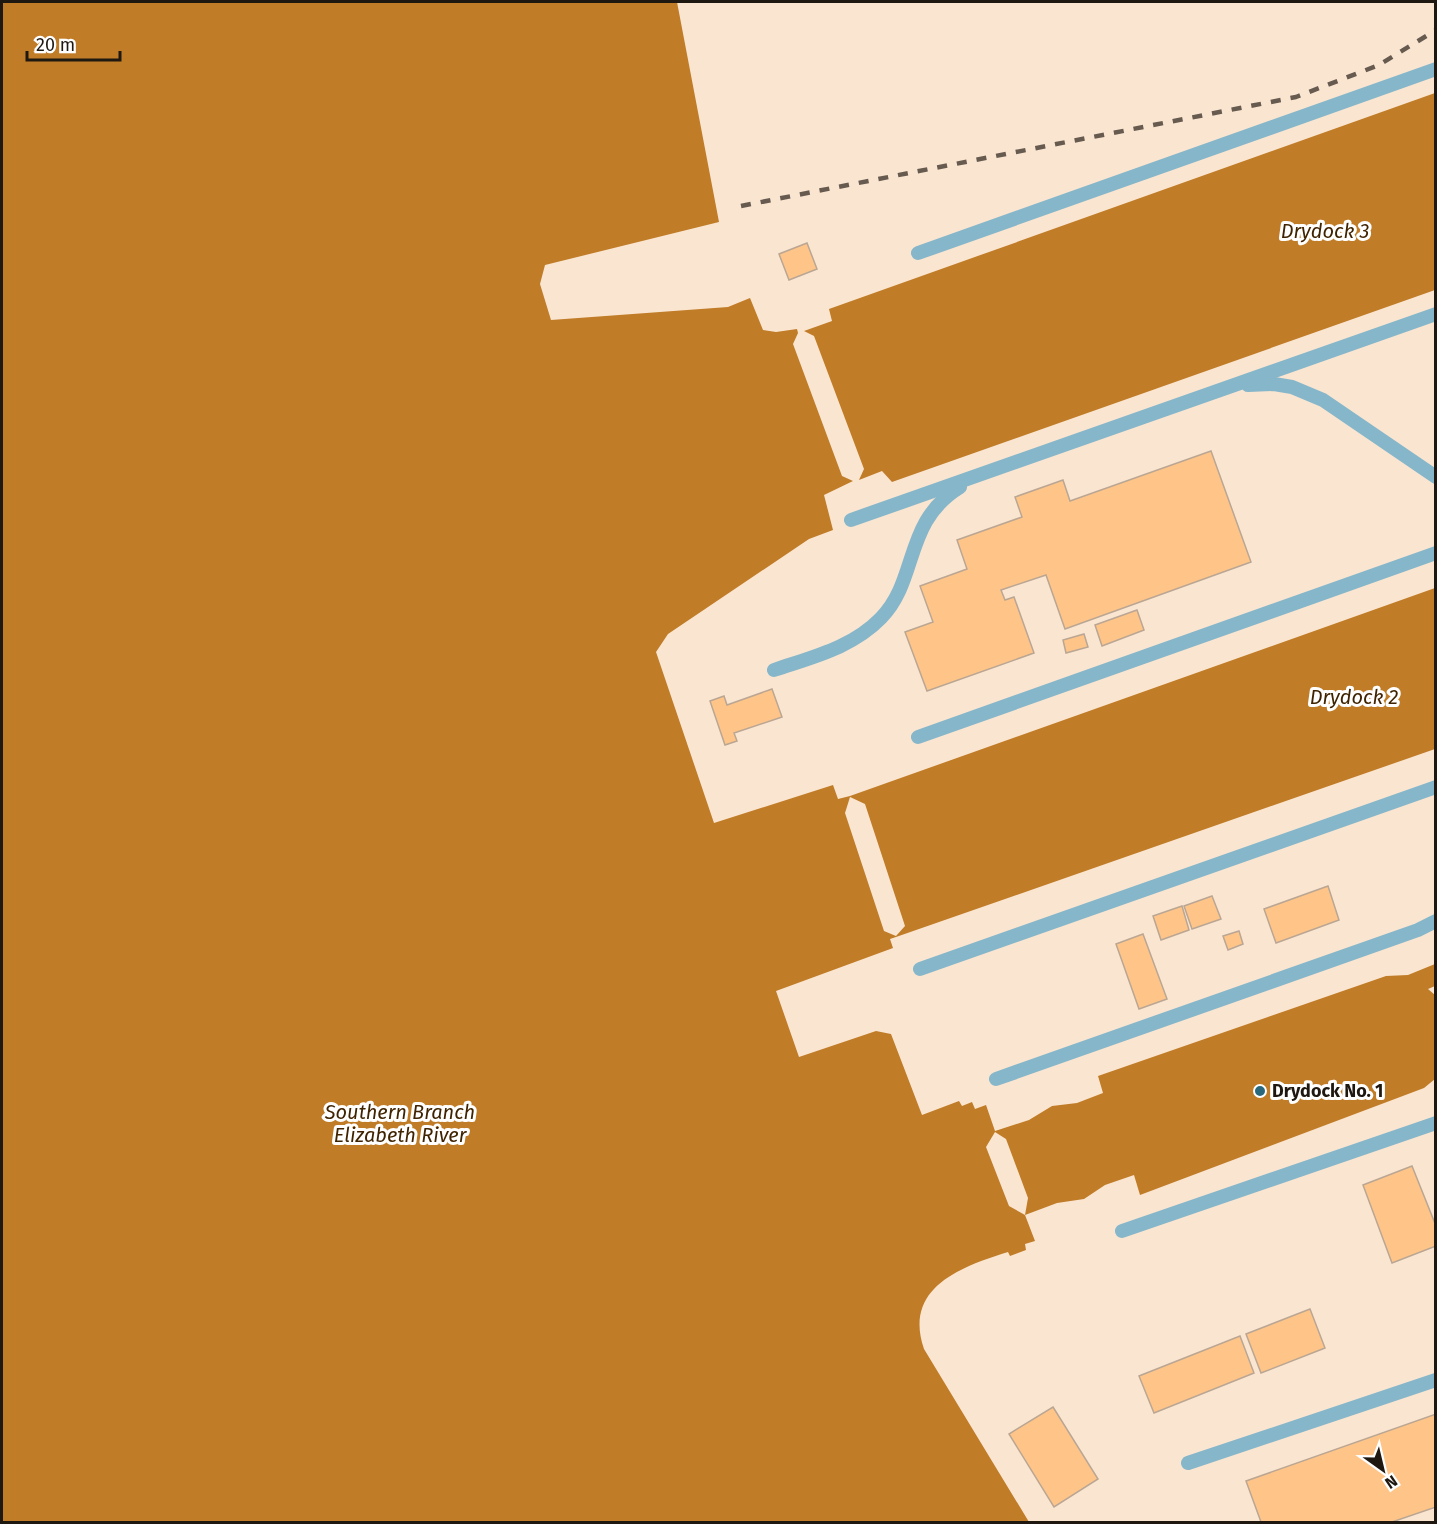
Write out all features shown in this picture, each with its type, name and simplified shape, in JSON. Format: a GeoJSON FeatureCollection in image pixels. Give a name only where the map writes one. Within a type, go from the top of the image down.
{"type":"FeatureCollection","features":[{"type":"Feature","properties":{"kind":"lane"},"geometry":{"type":"LineString","coordinates":[[918,253],[1436,69]]}},
{"type":"Feature","properties":{"kind":"lane"},"geometry":{"type":"LineString","coordinates":[[851,520],[1436,314]]}},
{"type":"Feature","properties":{"kind":"lane"},"geometry":{"type":"LineString","coordinates":[[1217,391],[1239,386],[1274,384],[1308,393],[1323,400],[1436,477]]}},
{"type":"Feature","properties":{"kind":"lane"},"geometry":{"type":"LineString","coordinates":[[774,670],[840,647],[858,638],[872,627],[894,601],[920,531],[928,517],[956,489],[987,474]]}},
{"type":"Feature","properties":{"kind":"lane"},"geometry":{"type":"LineString","coordinates":[[918,737],[1436,553]]}},
{"type":"Feature","properties":{"kind":"lane"},"geometry":{"type":"LineString","coordinates":[[920,969],[1436,787]]}},
{"type":"Feature","properties":{"kind":"lane"},"geometry":{"type":"LineString","coordinates":[[996,1079],[1436,922]]}},
{"type":"Feature","properties":{"kind":"lane"},"geometry":{"type":"LineString","coordinates":[[1122,1231],[1436,1123]]}},
{"type":"Feature","properties":{"kind":"lane"},"geometry":{"type":"LineString","coordinates":[[1188,1463],[1436,1380]]}},
{"type":"Feature","properties":{"kind":"water","name":"Southern Branch Elizabeth River"},"geometry":{"type":"Polygon","coordinates":[[[2,2],[677,2],[719,222],[545,265],[540,284],[551,320],[728,307],[750,298],[763,330],[776,332],[797,329],[798,333],[793,344],[842,476],[853,481],[824,495],[833,530],[809,539],[668,634],[656,652],[714,823],[833,785],[838,799],[850,796],[1435,588],[1435,749],[890,939],[893,948],[776,991],[799,1057],[876,1031],[891,1034],[922,1115],[959,1101],[962,1106],[972,1102],[975,1109],[986,1105],[995,1131],[1029,1120],[1052,1106],[1077,1103],[1103,1093],[1098,1076],[1386,976],[1408,975],[1435,964],[1435,986],[1428,989],[1435,995],[1435,1079],[1424,1088],[1140,1195],[1134,1175],[1105,1185],[1084,1199],[1057,1203],[1025,1215],[1035,1241],[1025,1244],[1026,1250],[1010,1256],[1008,1252],[972,1265],[940,1283],[929,1295],[922,1310],[920,1328],[924,1349],[1029,1522],[2,1522],[2,2]],[[850,797],[845,813],[884,931],[896,936],[905,926],[865,804],[850,797]],[[995,1132],[986,1147],[1009,1206],[1025,1215],[1028,1198],[1006,1139],[995,1132]]]}},
{"type":"Feature","properties":{"kind":"water","name":"Drydock 3"},"geometry":{"type":"Polygon","coordinates":[[[1435,93],[1435,290],[892,482],[882,471],[859,480],[864,469],[814,336],[804,331],[832,321],[829,309],[1435,93]]]}},
{"type":"Feature","properties":{"kind":"building"},"geometry":{"type":"Polygon","coordinates":[[[807,243],[817,269],[789,280],[779,254],[807,243]]]}},
{"type":"Feature","properties":{"kind":"building"},"geometry":{"type":"Polygon","coordinates":[[[1211,451],[1251,562],[1065,629],[1046,575],[1001,590],[1005,600],[1014,597],[1034,653],[927,691],[905,632],[933,622],[920,586],[967,569],[957,540],[1022,517],[1015,497],[1063,480],[1070,501],[1211,451]]]}},
{"type":"Feature","properties":{"kind":"building"},"geometry":{"type":"Polygon","coordinates":[[[1137,610],[1144,630],[1102,646],[1095,625],[1137,610]]]}},
{"type":"Feature","properties":{"kind":"building"},"geometry":{"type":"Polygon","coordinates":[[[1084,634],[1088,647],[1066,653],[1063,640],[1084,634]]]}},
{"type":"Feature","properties":{"kind":"building"},"geometry":{"type":"Polygon","coordinates":[[[772,689],[782,717],[734,733],[737,741],[725,745],[710,701],[724,696],[727,705],[772,689]]]}},
{"type":"Feature","properties":{"kind":"building"},"geometry":{"type":"Polygon","coordinates":[[[1328,886],[1339,920],[1276,943],[1264,909],[1328,886]]]}},
{"type":"Feature","properties":{"kind":"building"},"geometry":{"type":"Polygon","coordinates":[[[1212,896],[1221,919],[1192,929],[1184,906],[1212,896]]]}},
{"type":"Feature","properties":{"kind":"building"},"geometry":{"type":"Polygon","coordinates":[[[1182,906],[1189,930],[1161,940],[1153,916],[1182,906]]]}},
{"type":"Feature","properties":{"kind":"building"},"geometry":{"type":"Polygon","coordinates":[[[1239,931],[1243,944],[1228,950],[1223,936],[1239,931]]]}},
{"type":"Feature","properties":{"kind":"building"},"geometry":{"type":"Polygon","coordinates":[[[1143,934],[1167,999],[1139,1009],[1116,944],[1143,934]]]}},
{"type":"Feature","properties":{"kind":"building"},"geometry":{"type":"Polygon","coordinates":[[[1412,1166],[1436,1226],[1436,1246],[1392,1263],[1363,1185],[1412,1166]]]}},
{"type":"Feature","properties":{"kind":"building"},"geometry":{"type":"Polygon","coordinates":[[[1310,1309],[1325,1348],[1261,1373],[1246,1334],[1310,1309]]]}},
{"type":"Feature","properties":{"kind":"building"},"geometry":{"type":"Polygon","coordinates":[[[1240,1336],[1254,1373],[1154,1413],[1139,1376],[1240,1336]]]}},
{"type":"Feature","properties":{"kind":"building"},"geometry":{"type":"Polygon","coordinates":[[[1053,1407],[1098,1479],[1054,1507],[1009,1434],[1053,1407]]]}},
{"type":"Feature","properties":{"kind":"building"},"geometry":{"type":"Polygon","coordinates":[[[1436,1414],[1436,1507],[1392,1522],[1261,1522],[1246,1481],[1436,1414]]]}},
{"type":"Feature","properties":{"kind":"railway"},"geometry":{"type":"LineString","coordinates":[[741,206],[1296,97],[1379,65],[1436,30]]}},
{"type":"Feature","properties":{"kind":"place","name":"Drydock No. 1"},"geometry":{"type":"Point","coordinates":[1260,1091]}},
{"type":"Feature","properties":{"kind":"water label","name":"Drydock 2"},"geometry":{"type":"Point","coordinates":[1354,697]}}]}
